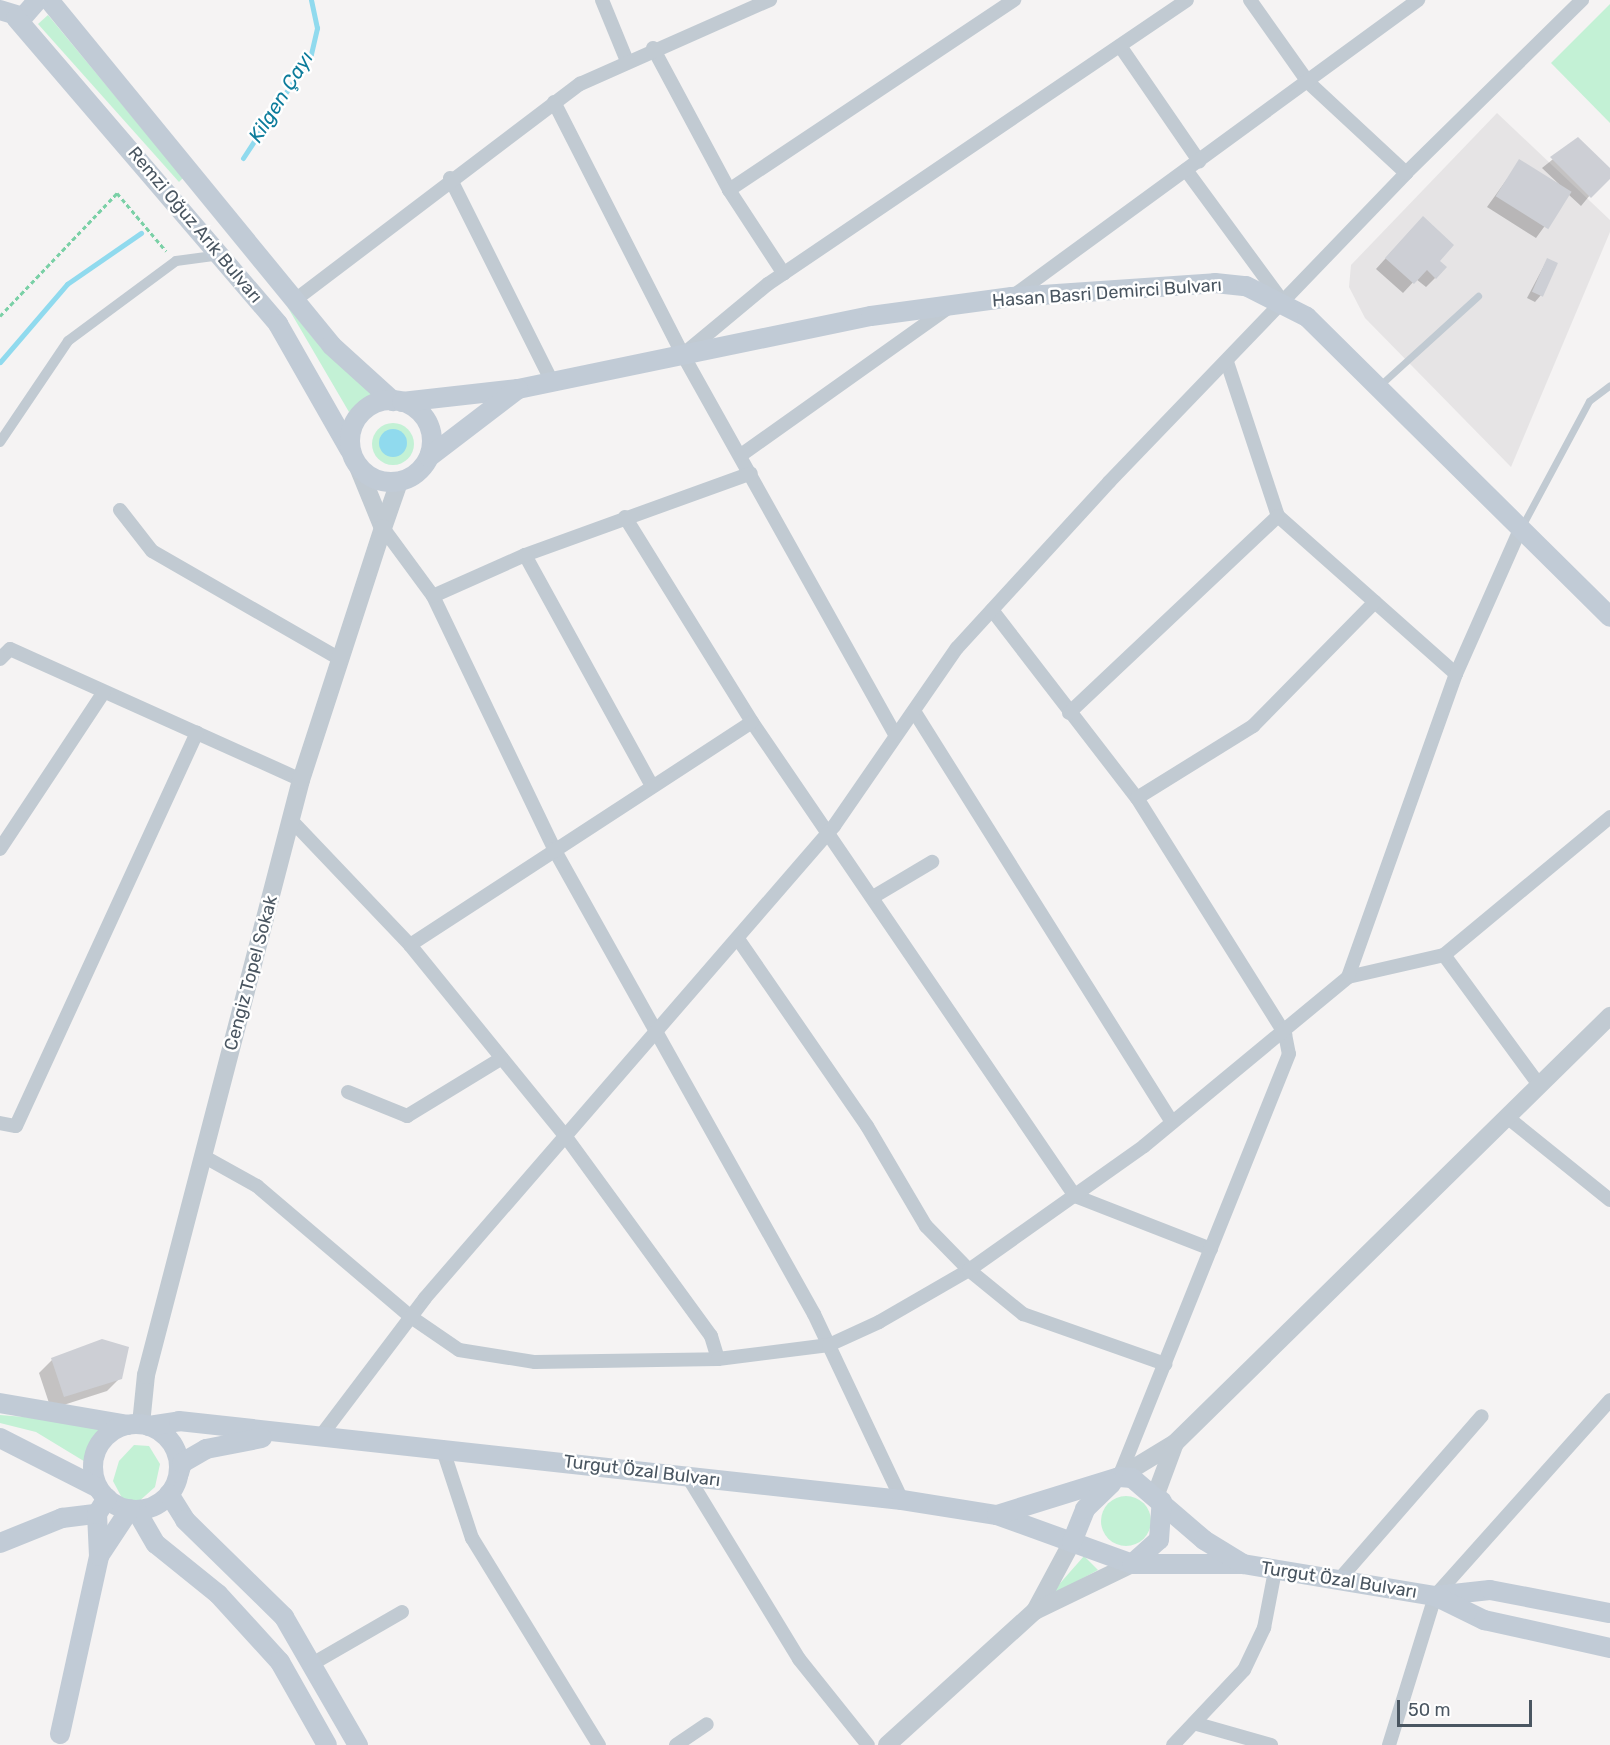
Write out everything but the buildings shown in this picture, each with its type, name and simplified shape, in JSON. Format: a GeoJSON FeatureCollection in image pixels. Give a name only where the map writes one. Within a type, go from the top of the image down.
{"type":"FeatureCollection","features":[{"type":"Feature","properties":{"kind":"main road"},"geometry":{"type":"LineString","coordinates":[[4,14],[30,13],[38,0]]}},
{"type":"Feature","properties":{"kind":"main road","name":"Remzi Oğuz Arık Bulvarı"},"geometry":{"type":"LineString","coordinates":[[49,0],[344,359],[397,401],[424,418],[432,444],[429,457]]}},
{"type":"Feature","properties":{"kind":"main road","name":"Remzi Oğuz Arık Bulvarı"},"geometry":{"type":"LineString","coordinates":[[4,14],[221,255],[300,355],[353,456],[374,479],[399,482]]}},
{"type":"Feature","properties":{"kind":"main road","name":"Hasan Basri Demirci Bulvarı"},"geometry":{"type":"LineString","coordinates":[[397,401],[518,389],[683,355],[952,305],[1012,297],[1215,283],[1246,286],[1283,302],[1306,317],[1379,386],[1610,617]]}},
{"type":"Feature","properties":{"kind":"main road","name":"Hasan Basri Demirci Bulvarı"},"geometry":{"type":"LineString","coordinates":[[429,457],[518,389]]}},
{"type":"Feature","properties":{"kind":"main road"},"geometry":{"type":"LineString","coordinates":[[353,456],[360,415],[397,401]]}},
{"type":"Feature","properties":{"kind":"main road"},"geometry":{"type":"LineString","coordinates":[[399,482],[412,477],[429,457]]}},
{"type":"Feature","properties":{"kind":"main road","name":"Turgut Özal Bulvarı"},"geometry":{"type":"LineString","coordinates":[[0,1403],[139,1425],[179,1421],[286,1435],[441,1447],[902,1500],[998,1515],[1132,1564],[1243,1564],[1436,1596],[1490,1590],[1610,1613]]}},
{"type":"Feature","properties":{"kind":"main road","name":"Turgut Özal Bulvarı"},"geometry":{"type":"LineString","coordinates":[[139,1425],[174,1446],[179,1473]]}},
{"type":"Feature","properties":{"kind":"main road","name":"Turgut Özal Bulvarı"},"geometry":{"type":"LineString","coordinates":[[101,1500],[97,1449],[139,1425]]}},
{"type":"Feature","properties":{"kind":"main road","name":"Turgut Özal Bulvarı"},"geometry":{"type":"LineString","coordinates":[[169,1494],[179,1473],[193,1455],[220,1444],[286,1435]]}},
{"type":"Feature","properties":{"kind":"main road"},"geometry":{"type":"LineString","coordinates":[[0,1438],[101,1500],[133,1510],[156,1544],[218,1594],[280,1662],[327,1745]]}},
{"type":"Feature","properties":{"kind":"main road"},"geometry":{"type":"LineString","coordinates":[[1072,1542],[1085,1509],[1119,1477]]}},
{"type":"Feature","properties":{"kind":"main road","name":"Turgut Özal Bulvarı"},"geometry":{"type":"LineString","coordinates":[[998,1515],[1119,1477],[1132,1478],[1159,1497],[1204,1540],[1243,1564]]}},
{"type":"Feature","properties":{"kind":"main road"},"geometry":{"type":"LineString","coordinates":[[99,1556],[133,1510],[169,1494],[185,1520],[284,1617],[358,1745]]}},
{"type":"Feature","properties":{"kind":"main road"},"geometry":{"type":"LineString","coordinates":[[1132,1564],[1159,1540],[1159,1497]]}},
{"type":"Feature","properties":{"kind":"main road"},"geometry":{"type":"LineString","coordinates":[[0,1543],[101,1500]]}},
{"type":"Feature","properties":{"kind":"main road"},"geometry":{"type":"LineString","coordinates":[[54,1741],[99,1556],[101,1500]]}},
{"type":"Feature","properties":{"kind":"main road","name":"Turgut Özal Bulvarı"},"geometry":{"type":"LineString","coordinates":[[1436,1596],[1484,1620],[1610,1648]]}},
{"type":"Feature","properties":{"kind":"street"},"geometry":{"type":"LineString","coordinates":[[602,0],[627,61]]}},
{"type":"Feature","properties":{"kind":"street"},"geometry":{"type":"LineString","coordinates":[[295,300],[450,178],[554,102],[653,48],[770,0]]}},
{"type":"Feature","properties":{"kind":"street"},"geometry":{"type":"LineString","coordinates":[[729,190],[1014,0]]}},
{"type":"Feature","properties":{"kind":"street"},"geometry":{"type":"LineString","coordinates":[[683,355],[783,273],[1187,0]]}},
{"type":"Feature","properties":{"kind":"street"},"geometry":{"type":"LineString","coordinates":[[1250,0],[1308,82],[1406,173]]}},
{"type":"Feature","properties":{"kind":"street"},"geometry":{"type":"LineString","coordinates":[[1012,297],[1418,0]]}},
{"type":"Feature","properties":{"kind":"street"},"geometry":{"type":"LineString","coordinates":[[320,1437],[411,1317],[829,831],[914,711],[992,610],[1406,173],[1582,0]]}},
{"type":"Feature","properties":{"kind":"street"},"geometry":{"type":"LineString","coordinates":[[1120,46],[1198,161]]}},
{"type":"Feature","properties":{"kind":"street"},"geometry":{"type":"LineString","coordinates":[[653,48],[729,190],[783,273]]}},
{"type":"Feature","properties":{"kind":"street"},"geometry":{"type":"LineString","coordinates":[[554,102],[683,355],[897,736]]}},
{"type":"Feature","properties":{"kind":"street"},"geometry":{"type":"LineString","coordinates":[[1186,170],[1283,302]]}},
{"type":"Feature","properties":{"kind":"street"},"geometry":{"type":"LineString","coordinates":[[450,178],[552,382]]}},
{"type":"Feature","properties":{"kind":"street"},"geometry":{"type":"LineString","coordinates":[[0,442],[68,341],[176,261],[221,255]]}},
{"type":"Feature","properties":{"kind":"street"},"geometry":{"type":"LineString","coordinates":[[741,455],[952,305]]}},
{"type":"Feature","properties":{"kind":"street"},"geometry":{"type":"LineString","coordinates":[[1227,362],[1278,516],[1456,674]]}},
{"type":"Feature","properties":{"kind":"street"},"geometry":{"type":"LineString","coordinates":[[353,456],[383,528],[433,596],[554,849],[829,1345],[902,1500]]}},
{"type":"Feature","properties":{"kind":"street"},"geometry":{"type":"LineString","coordinates":[[433,596],[525,555],[751,473]]}},
{"type":"Feature","properties":{"kind":"street","name":"Cengiz Topel Sokak"},"geometry":{"type":"LineString","coordinates":[[139,1425],[146,1376],[301,780],[399,482]]}},
{"type":"Feature","properties":{"kind":"street"},"geometry":{"type":"LineString","coordinates":[[120,510],[153,551],[340,659]]}},
{"type":"Feature","properties":{"kind":"street"},"geometry":{"type":"LineString","coordinates":[[1069,713],[1278,516]]}},
{"type":"Feature","properties":{"kind":"street"},"geometry":{"type":"LineString","coordinates":[[625,517],[752,722],[829,831],[1075,1196],[1211,1249]]}},
{"type":"Feature","properties":{"kind":"street"},"geometry":{"type":"LineString","coordinates":[[203,1156],[256,1186],[411,1317],[459,1350],[535,1362],[718,1359],[829,1345],[969,1270],[1075,1196],[1285,1034],[1348,977],[1456,674],[1521,527]]}},
{"type":"Feature","properties":{"kind":"street"},"geometry":{"type":"LineString","coordinates":[[525,555],[652,786]]}},
{"type":"Feature","properties":{"kind":"street"},"geometry":{"type":"LineString","coordinates":[[1137,798],[1253,726],[1376,602]]}},
{"type":"Feature","properties":{"kind":"street"},"geometry":{"type":"LineString","coordinates":[[992,610],[1069,713],[1137,798],[1285,1034],[1289,1054],[1119,1477]]}},
{"type":"Feature","properties":{"kind":"street"},"geometry":{"type":"LineString","coordinates":[[0,659],[10,649],[301,780]]}},
{"type":"Feature","properties":{"kind":"street"},"geometry":{"type":"LineString","coordinates":[[0,849],[104,692]]}},
{"type":"Feature","properties":{"kind":"street"},"geometry":{"type":"LineString","coordinates":[[914,711],[1171,1121]]}},
{"type":"Feature","properties":{"kind":"street"},"geometry":{"type":"LineString","coordinates":[[410,945],[752,722]]}},
{"type":"Feature","properties":{"kind":"street"},"geometry":{"type":"LineString","coordinates":[[0,1123],[16,1126],[197,734]]}},
{"type":"Feature","properties":{"kind":"street"},"geometry":{"type":"LineString","coordinates":[[1348,977],[1444,955],[1610,817]]}},
{"type":"Feature","properties":{"kind":"street"},"geometry":{"type":"LineString","coordinates":[[291,820],[410,945],[566,1137],[711,1336],[718,1359]]}},
{"type":"Feature","properties":{"kind":"street"},"geometry":{"type":"LineString","coordinates":[[873,897],[932,862]]}},
{"type":"Feature","properties":{"kind":"street"},"geometry":{"type":"LineString","coordinates":[[738,939],[867,1126],[926,1226],[969,1270],[1023,1314],[1165,1364]]}},
{"type":"Feature","properties":{"kind":"street"},"geometry":{"type":"LineString","coordinates":[[1444,955],[1539,1085]]}},
{"type":"Feature","properties":{"kind":"street"},"geometry":{"type":"LineString","coordinates":[[1119,1477],[1175,1443],[1610,1016]]}},
{"type":"Feature","properties":{"kind":"street"},"geometry":{"type":"LineString","coordinates":[[348,1092],[407,1116],[502,1058]]}},
{"type":"Feature","properties":{"kind":"street"},"geometry":{"type":"LineString","coordinates":[[1507,1117],[1610,1200]]}},
{"type":"Feature","properties":{"kind":"street"},"geometry":{"type":"LineString","coordinates":[[1389,1745],[1436,1596],[1610,1400]]}},
{"type":"Feature","properties":{"kind":"street"},"geometry":{"type":"LineString","coordinates":[[1336,1581],[1482,1416]]}},
{"type":"Feature","properties":{"kind":"street"},"geometry":{"type":"LineString","coordinates":[[1159,1497],[1175,1443]]}},
{"type":"Feature","properties":{"kind":"street"},"geometry":{"type":"LineString","coordinates":[[441,1447],[472,1538],[599,1745]]}},
{"type":"Feature","properties":{"kind":"street"},"geometry":{"type":"LineString","coordinates":[[688,1477],[799,1659],[868,1745]]}},
{"type":"Feature","properties":{"kind":"street"},"geometry":{"type":"LineString","coordinates":[[1035,1611],[1072,1542]]}},
{"type":"Feature","properties":{"kind":"street"},"geometry":{"type":"LineString","coordinates":[[887,1745],[1035,1611],[1132,1564]]}},
{"type":"Feature","properties":{"kind":"street"},"geometry":{"type":"LineString","coordinates":[[1173,1745],[1197,1724],[1244,1670],[1263,1628],[1275,1570]]}},
{"type":"Feature","properties":{"kind":"street"},"geometry":{"type":"LineString","coordinates":[[312,1664],[402,1612]]}},
{"type":"Feature","properties":{"kind":"street"},"geometry":{"type":"LineString","coordinates":[[675,1745],[707,1724]]}},
{"type":"Feature","properties":{"kind":"street"},"geometry":{"type":"LineString","coordinates":[[1197,1724],[1271,1745]]}},
{"type":"Feature","properties":{"kind":"lane"},"geometry":{"type":"LineString","coordinates":[[1379,386],[1478,296]]}},
{"type":"Feature","properties":{"kind":"lane"},"geometry":{"type":"LineString","coordinates":[[1521,527],[1589,401],[1610,385]]}},
{"type":"Feature","properties":{"kind":"path"},"geometry":{"type":"LineString","coordinates":[[0,316],[117,193],[159,244]]}},
{"type":"Feature","properties":{"kind":"shaded area"},"geometry":{"type":"Polygon","coordinates":[[[1497,113],[1610,220],[1610,232],[1511,467],[1365,318],[1349,287],[1351,265],[1497,113]]]}},
{"type":"Feature","properties":{"kind":"green space"},"geometry":{"type":"Polygon","coordinates":[[[1610,4],[1610,123],[1551,63],[1610,4]]]}},
{"type":"Feature","properties":{"kind":"green space"},"geometry":{"type":"Polygon","coordinates":[[[48,15],[183,178],[179,182],[38,24],[48,15]]]}},
{"type":"Feature","properties":{"kind":"green space"},"geometry":{"type":"Polygon","coordinates":[[[287,306],[314,339],[376,393],[349,412],[287,306]]]}},
{"type":"Feature","properties":{"kind":"green space"},"geometry":{"type":"Polygon","coordinates":[[[393,423],[408,429],[414,444],[408,459],[393,465],[378,459],[372,444],[378,429],[393,423]]]}},
{"type":"Feature","properties":{"kind":"green space"},"geometry":{"type":"Polygon","coordinates":[[[0,1415],[60,1420],[105,1429],[87,1463],[36,1432],[0,1423],[0,1415]]]}},
{"type":"Feature","properties":{"kind":"green space"},"geometry":{"type":"Polygon","coordinates":[[[134,1445],[149,1446],[160,1464],[155,1487],[136,1504],[122,1498],[113,1481],[119,1461],[134,1445]]]}},
{"type":"Feature","properties":{"kind":"green space"},"geometry":{"type":"Polygon","coordinates":[[[1121,1496],[1131,1496],[1144,1503],[1151,1516],[1151,1526],[1144,1539],[1131,1546],[1121,1546],[1112,1542],[1105,1535],[1101,1526],[1101,1516],[1105,1507],[1112,1500],[1121,1496]]]}},
{"type":"Feature","properties":{"kind":"green space"},"geometry":{"type":"Polygon","coordinates":[[[1084,1556],[1098,1570],[1048,1597],[1084,1556]]]}},
{"type":"Feature","properties":{"kind":"water"},"geometry":{"type":"Polygon","coordinates":[[[393,429],[403,433],[407,443],[403,453],[393,457],[383,453],[379,443],[383,433],[393,429]]]}},
{"type":"Feature","properties":{"kind":"waterway","name":"Kilgen Çayı"},"geometry":{"type":"LineString","coordinates":[[243,158],[311,54],[317,28],[311,0]]}},
{"type":"Feature","properties":{"kind":"waterway","name":"Kilgen Çayı"},"geometry":{"type":"LineString","coordinates":[[0,362],[67,284],[141,233]]}}]}
